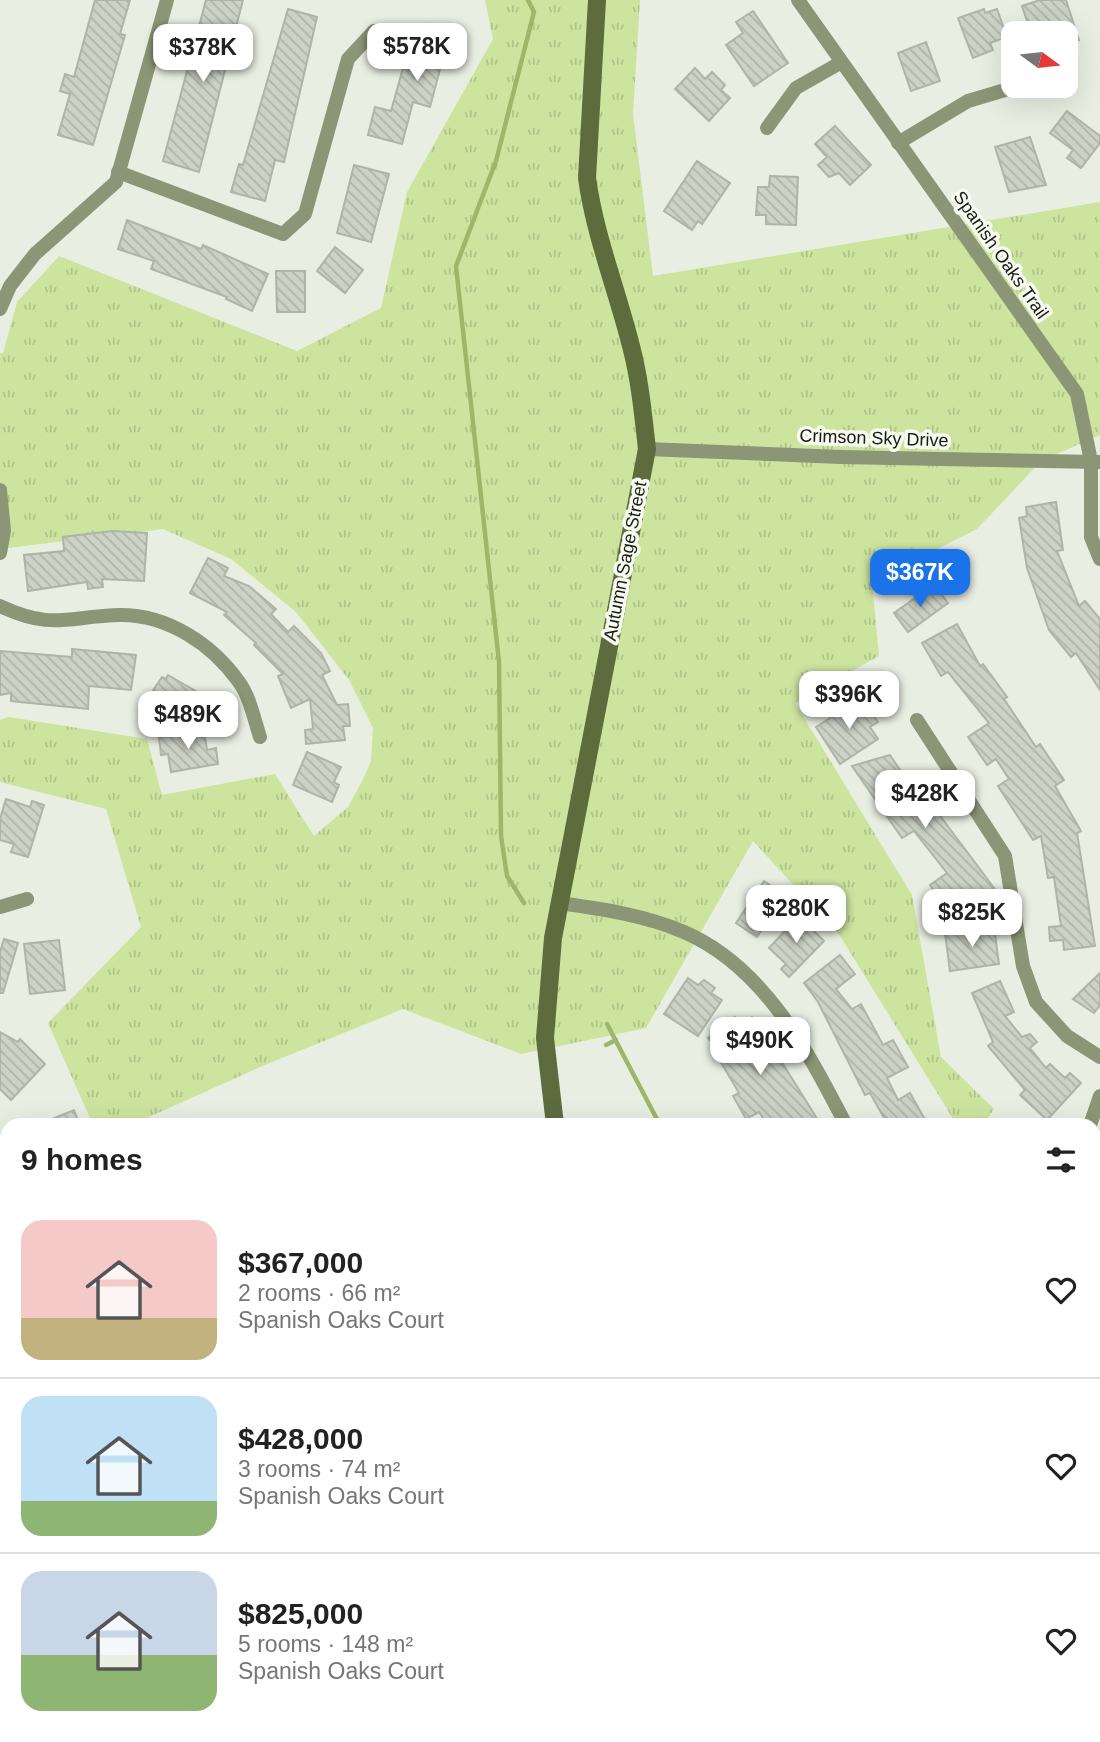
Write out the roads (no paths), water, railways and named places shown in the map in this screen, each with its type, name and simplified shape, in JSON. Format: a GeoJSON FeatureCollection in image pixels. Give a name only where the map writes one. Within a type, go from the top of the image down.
{"type":"FeatureCollection","features":[{"type":"Feature","properties":{"kind":"street"},"geometry":{"type":"LineString","coordinates":[[0,309],[10,286],[35,254],[116,182],[167,0]]}},
{"type":"Feature","properties":{"kind":"street","name":"Autumn Sage Street"},"geometry":{"type":"LineString","coordinates":[[554,1118],[545,1038],[553,938],[647,449],[642,397],[631,346],[597,229],[587,178],[597,0]]}},
{"type":"Feature","properties":{"kind":"street","name":"Spanish Oaks Trail"},"geometry":{"type":"LineString","coordinates":[[798,0],[840,63],[1077,394],[1095,462],[1091,537],[1100,559]]}},
{"type":"Feature","properties":{"kind":"street"},"geometry":{"type":"LineString","coordinates":[[118,172],[283,234],[305,214],[348,59],[374,32]]}},
{"type":"Feature","properties":{"kind":"street"},"geometry":{"type":"LineString","coordinates":[[767,128],[796,88],[840,63]]}},
{"type":"Feature","properties":{"kind":"street"},"geometry":{"type":"LineString","coordinates":[[898,143],[968,101],[1001,91]]}},
{"type":"Feature","properties":{"kind":"street","name":"Crimson Sky Drive"},"geometry":{"type":"LineString","coordinates":[[647,449],[841,457],[1095,462]]}},
{"type":"Feature","properties":{"kind":"street"},"geometry":{"type":"LineString","coordinates":[[0,491],[4,531],[0,553]]}},
{"type":"Feature","properties":{"kind":"street"},"geometry":{"type":"LineString","coordinates":[[0,606],[35,620],[53,622],[120,615],[142,616],[168,624],[210,651],[240,683],[260,737]]}},
{"type":"Feature","properties":{"kind":"street"},"geometry":{"type":"LineString","coordinates":[[917,720],[1006,856],[1023,966],[1036,1002],[1067,1036],[1100,1057]]}},
{"type":"Feature","properties":{"kind":"street"},"geometry":{"type":"LineString","coordinates":[[0,907],[27,899]]}},
{"type":"Feature","properties":{"kind":"street"},"geometry":{"type":"LineString","coordinates":[[559,903],[615,911],[686,933],[740,968],[783,1014],[842,1118]]}},
{"type":"Feature","properties":{"kind":"street"},"geometry":{"type":"LineString","coordinates":[[1092,1118],[1100,1096]]}},
{"type":"Feature","properties":{"kind":"waterway"},"geometry":{"type":"LineString","coordinates":[[524,903],[507,876],[501,836],[499,662],[456,266],[496,161],[534,12],[528,0]]}},
{"type":"Feature","properties":{"kind":"waterway"},"geometry":{"type":"LineString","coordinates":[[607,1024],[656,1118]]}},
{"type":"Feature","properties":{"kind":"waterway"},"geometry":{"type":"LineString","coordinates":[[606,1045],[616,1040]]}}]}
